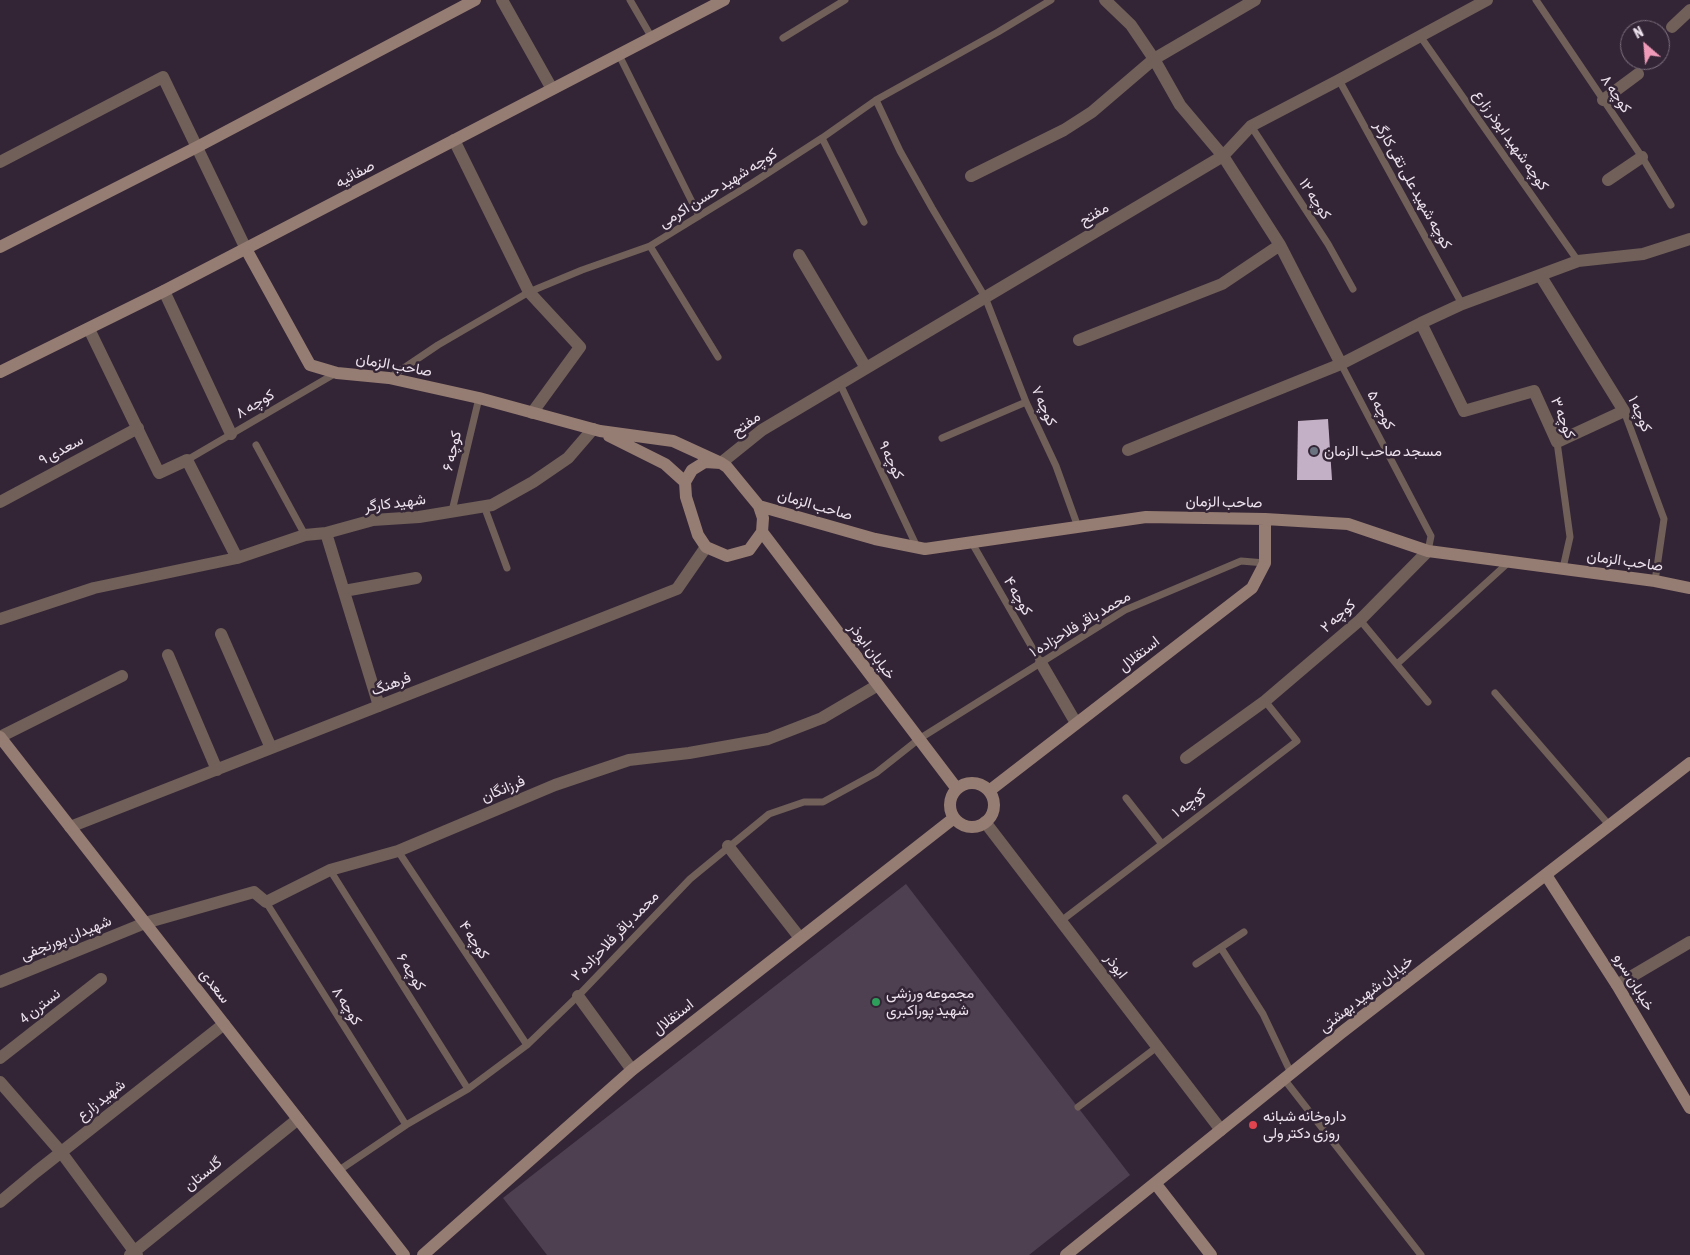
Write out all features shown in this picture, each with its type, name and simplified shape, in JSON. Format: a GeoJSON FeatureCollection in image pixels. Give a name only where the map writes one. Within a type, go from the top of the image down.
{"type":"FeatureCollection","features":[{"type":"Feature","properties":{"kind":"street"},"geometry":{"type":"LineString","coordinates":[[0,247],[197,147],[475,0]]}},
{"type":"Feature","properties":{"kind":"street"},"geometry":{"type":"LineString","coordinates":[[502,0],[552,89]]}},
{"type":"Feature","properties":{"kind":"street","name":"صفائیه"},"geometry":{"type":"LineString","coordinates":[[0,372],[246,249],[724,0]]}},
{"type":"Feature","properties":{"kind":"street"},"geometry":{"type":"LineString","coordinates":[[1106,0],[1131,25],[1154,59],[1180,105],[1224,156],[1280,245],[1341,364]]}},
{"type":"Feature","properties":{"kind":"street"},"geometry":{"type":"LineString","coordinates":[[971,176],[1064,130],[1092,112],[1154,59],[1255,0]]}},
{"type":"Feature","properties":{"kind":"street","name":"مفتح"},"geometry":{"type":"LineString","coordinates":[[721,463],[762,430],[1224,156],[1251,126],[1487,0]]}},
{"type":"Feature","properties":{"kind":"street"},"geometry":{"type":"LineString","coordinates":[[1672,27],[1690,10]]}},
{"type":"Feature","properties":{"kind":"street"},"geometry":{"type":"LineString","coordinates":[[1603,100],[1638,74]]}},
{"type":"Feature","properties":{"kind":"street"},"geometry":{"type":"LineString","coordinates":[[0,162],[163,77],[246,249]]}},
{"type":"Feature","properties":{"kind":"street"},"geometry":{"type":"LineString","coordinates":[[454,140],[529,292],[580,347],[532,412]]}},
{"type":"Feature","properties":{"kind":"street"},"geometry":{"type":"LineString","coordinates":[[1608,180],[1642,157]]}},
{"type":"Feature","properties":{"kind":"street"},"geometry":{"type":"LineString","coordinates":[[1128,450],[1341,364],[1421,322],[1462,304],[1578,261],[1643,254],[1690,239]]}},
{"type":"Feature","properties":{"kind":"street"},"geometry":{"type":"LineString","coordinates":[[1079,340],[1222,284],[1280,245]]}},
{"type":"Feature","properties":{"kind":"street","name":"صاحب الزمان"},"geometry":{"type":"LineString","coordinates":[[246,249],[310,365],[337,373],[389,378],[478,398],[597,430]]}},
{"type":"Feature","properties":{"kind":"street"},"geometry":{"type":"LineString","coordinates":[[799,256],[866,368]]}},
{"type":"Feature","properties":{"kind":"street","name":"کوچه ۱"},"geometry":{"type":"LineString","coordinates":[[1540,275],[1624,411]]}},
{"type":"Feature","properties":{"kind":"street"},"geometry":{"type":"LineString","coordinates":[[164,291],[232,434]]}},
{"type":"Feature","properties":{"kind":"street","name":"کوچه ۳"},"geometry":{"type":"LineString","coordinates":[[1421,322],[1464,411],[1534,391],[1557,442]]}},
{"type":"Feature","properties":{"kind":"street"},"geometry":{"type":"LineString","coordinates":[[89,329],[159,473],[187,460],[237,558]]}},
{"type":"Feature","properties":{"kind":"street"},"geometry":{"type":"LineString","coordinates":[[1557,442],[1624,411]]}},
{"type":"Feature","properties":{"kind":"street","name":"سعدی ۹"},"geometry":{"type":"LineString","coordinates":[[0,502],[138,428]]}},
{"type":"Feature","properties":{"kind":"street"},"geometry":{"type":"LineString","coordinates":[[597,430],[673,441],[721,463],[733,473],[759,506],[763,518],[762,532],[749,550],[727,556],[706,547],[698,535],[686,497],[685,482],[692,470],[705,462],[721,463]]}},
{"type":"Feature","properties":{"kind":"street"},"geometry":{"type":"LineString","coordinates":[[597,430],[665,464],[685,482]]}},
{"type":"Feature","properties":{"kind":"street","name":"شهید کارگر"},"geometry":{"type":"LineString","coordinates":[[0,618],[94,588],[237,558],[305,535],[326,533],[372,520],[419,517],[492,504],[533,482],[568,458],[597,430]]}},
{"type":"Feature","properties":{"kind":"street","name":"صاحب الزمان"},"geometry":{"type":"LineString","coordinates":[[759,506],[875,539],[925,549],[1146,517],[1265,518],[1348,524],[1428,551],[1563,568],[1690,588]]}},
{"type":"Feature","properties":{"kind":"street","name":"استقلال"},"geometry":{"type":"LineString","coordinates":[[989,791],[1252,588],[1265,563],[1265,518]]}},
{"type":"Feature","properties":{"kind":"street","name":"خیابان ابوذر"},"geometry":{"type":"LineString","coordinates":[[762,532],[957,789]]}},
{"type":"Feature","properties":{"kind":"street"},"geometry":{"type":"LineString","coordinates":[[326,533],[379,706]]}},
{"type":"Feature","properties":{"kind":"street","name":"فرهنگ"},"geometry":{"type":"LineString","coordinates":[[70,828],[677,589],[706,547]]}},
{"type":"Feature","properties":{"kind":"street","name":"کوچه ۲"},"geometry":{"type":"LineString","coordinates":[[1186,758],[1265,701],[1360,620],[1428,551]]}},
{"type":"Feature","properties":{"kind":"street"},"geometry":{"type":"LineString","coordinates":[[344,591],[416,578]]}},
{"type":"Feature","properties":{"kind":"street"},"geometry":{"type":"LineString","coordinates":[[221,634],[271,748]]}},
{"type":"Feature","properties":{"kind":"street"},"geometry":{"type":"LineString","coordinates":[[168,655],[217,770]]}},
{"type":"Feature","properties":{"kind":"street"},"geometry":{"type":"LineString","coordinates":[[1041,663],[1076,723]]}},
{"type":"Feature","properties":{"kind":"street"},"geometry":{"type":"LineString","coordinates":[[0,737],[122,676]]}},
{"type":"Feature","properties":{"kind":"street","name":"فرزانگان"},"geometry":{"type":"LineString","coordinates":[[266,902],[330,870],[398,851],[555,785],[629,760],[689,753],[768,739],[822,718],[878,685]]}},
{"type":"Feature","properties":{"kind":"street","name":"سعدی"},"geometry":{"type":"LineString","coordinates":[[0,737],[404,1255]]}},
{"type":"Feature","properties":{"kind":"street","name":"خیابان شهید بهشتی"},"geometry":{"type":"LineString","coordinates":[[1066,1255],[1287,1076],[1690,763]]}},
{"type":"Feature","properties":{"kind":"street"},"geometry":{"type":"LineString","coordinates":[[966,783],[980,784],[989,791],[994,806],[989,819],[978,826],[964,826],[954,818],[950,804],[954,791],[966,783]]}},
{"type":"Feature","properties":{"kind":"street","name":"استقلال"},"geometry":{"type":"LineString","coordinates":[[423,1255],[632,1070],[954,818]]}},
{"type":"Feature","properties":{"kind":"street","name":"ابوذر"},"geometry":{"type":"LineString","coordinates":[[985,822],[1221,1130]]}},
{"type":"Feature","properties":{"kind":"street"},"geometry":{"type":"LineString","coordinates":[[728,846],[800,938]]}},
{"type":"Feature","properties":{"kind":"street","name":"خیابان سرو"},"geometry":{"type":"LineString","coordinates":[[1546,875],[1617,985],[1690,1108]]}},
{"type":"Feature","properties":{"kind":"street"},"geometry":{"type":"LineString","coordinates":[[145,923],[254,892],[266,902]]}},
{"type":"Feature","properties":{"kind":"street","name":"شهیدان پورنجفی"},"geometry":{"type":"LineString","coordinates":[[0,982],[145,923]]}},
{"type":"Feature","properties":{"kind":"street"},"geometry":{"type":"LineString","coordinates":[[1617,985],[1690,942]]}},
{"type":"Feature","properties":{"kind":"street","name":"نسترن 4"},"geometry":{"type":"LineString","coordinates":[[0,1058],[101,979]]}},
{"type":"Feature","properties":{"kind":"street"},"geometry":{"type":"LineString","coordinates":[[578,996],[632,1070]]}},
{"type":"Feature","properties":{"kind":"street","name":"شهید زارع"},"geometry":{"type":"LineString","coordinates":[[0,1202],[224,1024]]}},
{"type":"Feature","properties":{"kind":"street"},"geometry":{"type":"LineString","coordinates":[[0,1082],[61,1152],[133,1254]]}},
{"type":"Feature","properties":{"kind":"street","name":"گلستان"},"geometry":{"type":"LineString","coordinates":[[133,1254],[298,1119]]}},
{"type":"Feature","properties":{"kind":"street"},"geometry":{"type":"LineString","coordinates":[[1155,1183],[1211,1255]]}},
{"type":"Feature","properties":{"kind":"lane"},"geometry":{"type":"LineString","coordinates":[[630,0],[652,38]]}},
{"type":"Feature","properties":{"kind":"lane"},"geometry":{"type":"LineString","coordinates":[[783,38],[845,0]]}},
{"type":"Feature","properties":{"kind":"lane","name":"کوچه شهید حسن اکرمی"},"geometry":{"type":"LineString","coordinates":[[389,378],[438,345],[529,292],[582,270],[650,246],[822,138],[876,100],[1051,0]]}},
{"type":"Feature","properties":{"kind":"lane","name":"کوچه ۸"},"geometry":{"type":"LineString","coordinates":[[1536,0],[1642,157],[1671,206]]}},
{"type":"Feature","properties":{"kind":"lane","name":"کوچه شهید ابوذر زارع"},"geometry":{"type":"LineString","coordinates":[[1420,36],[1578,261]]}},
{"type":"Feature","properties":{"kind":"lane"},"geometry":{"type":"LineString","coordinates":[[619,55],[699,216]]}},
{"type":"Feature","properties":{"kind":"lane","name":"کوچه شهید علی تقی کارگر"},"geometry":{"type":"LineString","coordinates":[[1339,80],[1462,304]]}},
{"type":"Feature","properties":{"kind":"lane","name":"کوچه ۷"},"geometry":{"type":"LineString","coordinates":[[876,100],[918,184],[985,297],[1026,402],[1056,466],[1078,527]]}},
{"type":"Feature","properties":{"kind":"lane","name":"کوچه ۱۲"},"geometry":{"type":"LineString","coordinates":[[1251,126],[1328,244],[1354,289]]}},
{"type":"Feature","properties":{"kind":"lane"},"geometry":{"type":"LineString","coordinates":[[822,138],[864,222]]}},
{"type":"Feature","properties":{"kind":"lane"},"geometry":{"type":"LineString","coordinates":[[650,246],[718,357]]}},
{"type":"Feature","properties":{"kind":"lane","name":"کوچه ۵"},"geometry":{"type":"LineString","coordinates":[[1341,364],[1431,536],[1428,551]]}},
{"type":"Feature","properties":{"kind":"lane","name":"کوچه ۸"},"geometry":{"type":"LineString","coordinates":[[187,460],[337,373]]}},
{"type":"Feature","properties":{"kind":"lane","name":"کوچه ۹"},"geometry":{"type":"LineString","coordinates":[[840,384],[917,548]]}},
{"type":"Feature","properties":{"kind":"lane","name":"کوچه ۶"},"geometry":{"type":"LineString","coordinates":[[452,511],[478,398]]}},
{"type":"Feature","properties":{"kind":"lane"},"geometry":{"type":"LineString","coordinates":[[942,438],[1026,402]]}},
{"type":"Feature","properties":{"kind":"lane","name":"کوچه ۱"},"geometry":{"type":"LineString","coordinates":[[1624,411],[1664,519],[1655,581]]}},
{"type":"Feature","properties":{"kind":"lane","name":"کوچه ۳"},"geometry":{"type":"LineString","coordinates":[[1557,442],[1570,537],[1563,568]]}},
{"type":"Feature","properties":{"kind":"lane"},"geometry":{"type":"LineString","coordinates":[[256,445],[305,535]]}},
{"type":"Feature","properties":{"kind":"lane"},"geometry":{"type":"LineString","coordinates":[[484,506],[507,568]]}},
{"type":"Feature","properties":{"kind":"lane","name":"کوچه ۴"},"geometry":{"type":"LineString","coordinates":[[972,542],[1041,663]]}},
{"type":"Feature","properties":{"kind":"lane","name":"محمد باقر فلاحزاده ۱"},"geometry":{"type":"LineString","coordinates":[[919,739],[1125,610],[1241,561],[1265,563]]}},
{"type":"Feature","properties":{"kind":"lane"},"geometry":{"type":"LineString","coordinates":[[1397,664],[1509,562]]}},
{"type":"Feature","properties":{"kind":"lane"},"geometry":{"type":"LineString","coordinates":[[1360,620],[1428,702]]}},
{"type":"Feature","properties":{"kind":"lane"},"geometry":{"type":"LineString","coordinates":[[1495,692],[1610,826]]}},
{"type":"Feature","properties":{"kind":"lane","name":"کوچه ۱"},"geometry":{"type":"LineString","coordinates":[[1061,921],[1297,741],[1265,701]]}},
{"type":"Feature","properties":{"kind":"lane","name":"محمد باقر فلاحزاده ۲"},"geometry":{"type":"LineString","coordinates":[[338,1171],[406,1125],[468,1089],[527,1045],[578,996],[690,879],[769,814],[804,802],[823,802],[876,773],[919,739]]}},
{"type":"Feature","properties":{"kind":"lane"},"geometry":{"type":"LineString","coordinates":[[1126,798],[1162,844]]}},
{"type":"Feature","properties":{"kind":"lane","name":"کوچه ۴"},"geometry":{"type":"LineString","coordinates":[[398,851],[527,1045]]}},
{"type":"Feature","properties":{"kind":"lane","name":"کوچه ۶"},"geometry":{"type":"LineString","coordinates":[[330,870],[468,1089]]}},
{"type":"Feature","properties":{"kind":"lane","name":"کوچه ۸"},"geometry":{"type":"LineString","coordinates":[[266,902],[406,1125]]}},
{"type":"Feature","properties":{"kind":"lane"},"geometry":{"type":"LineString","coordinates":[[1196,964],[1244,932]]}},
{"type":"Feature","properties":{"kind":"lane"},"geometry":{"type":"LineString","coordinates":[[1221,948],[1263,1014],[1287,1076],[1421,1255]]}},
{"type":"Feature","properties":{"kind":"lane"},"geometry":{"type":"LineString","coordinates":[[1078,1107],[1157,1047]]}},
{"type":"Feature","properties":{"kind":"shaded area","name":"مجموعه ورزشی شهید پوراکبری"},"geometry":{"type":"Polygon","coordinates":[[[906,884],[1130,1175],[1029,1255],[547,1255],[503,1198],[906,884]]]}},
{"type":"Feature","properties":{"kind":"building","name":"مسجد صاحب الزمان"},"geometry":{"type":"Polygon","coordinates":[[[1328,419],[1332,480],[1297,480],[1298,421],[1328,419]]]}},
{"type":"Feature","properties":{"kind":"place","name":"مسجد صاحب الزمان"},"geometry":{"type":"Point","coordinates":[1314,451]}},
{"type":"Feature","properties":{"kind":"place","name":"مجموعه ورزشی شهید پوراکبری"},"geometry":{"type":"Point","coordinates":[876,1002]}},
{"type":"Feature","properties":{"kind":"place","name":"داروخانه شبانه روزی دکتر ولی"},"geometry":{"type":"Point","coordinates":[1253,1125]}}]}
